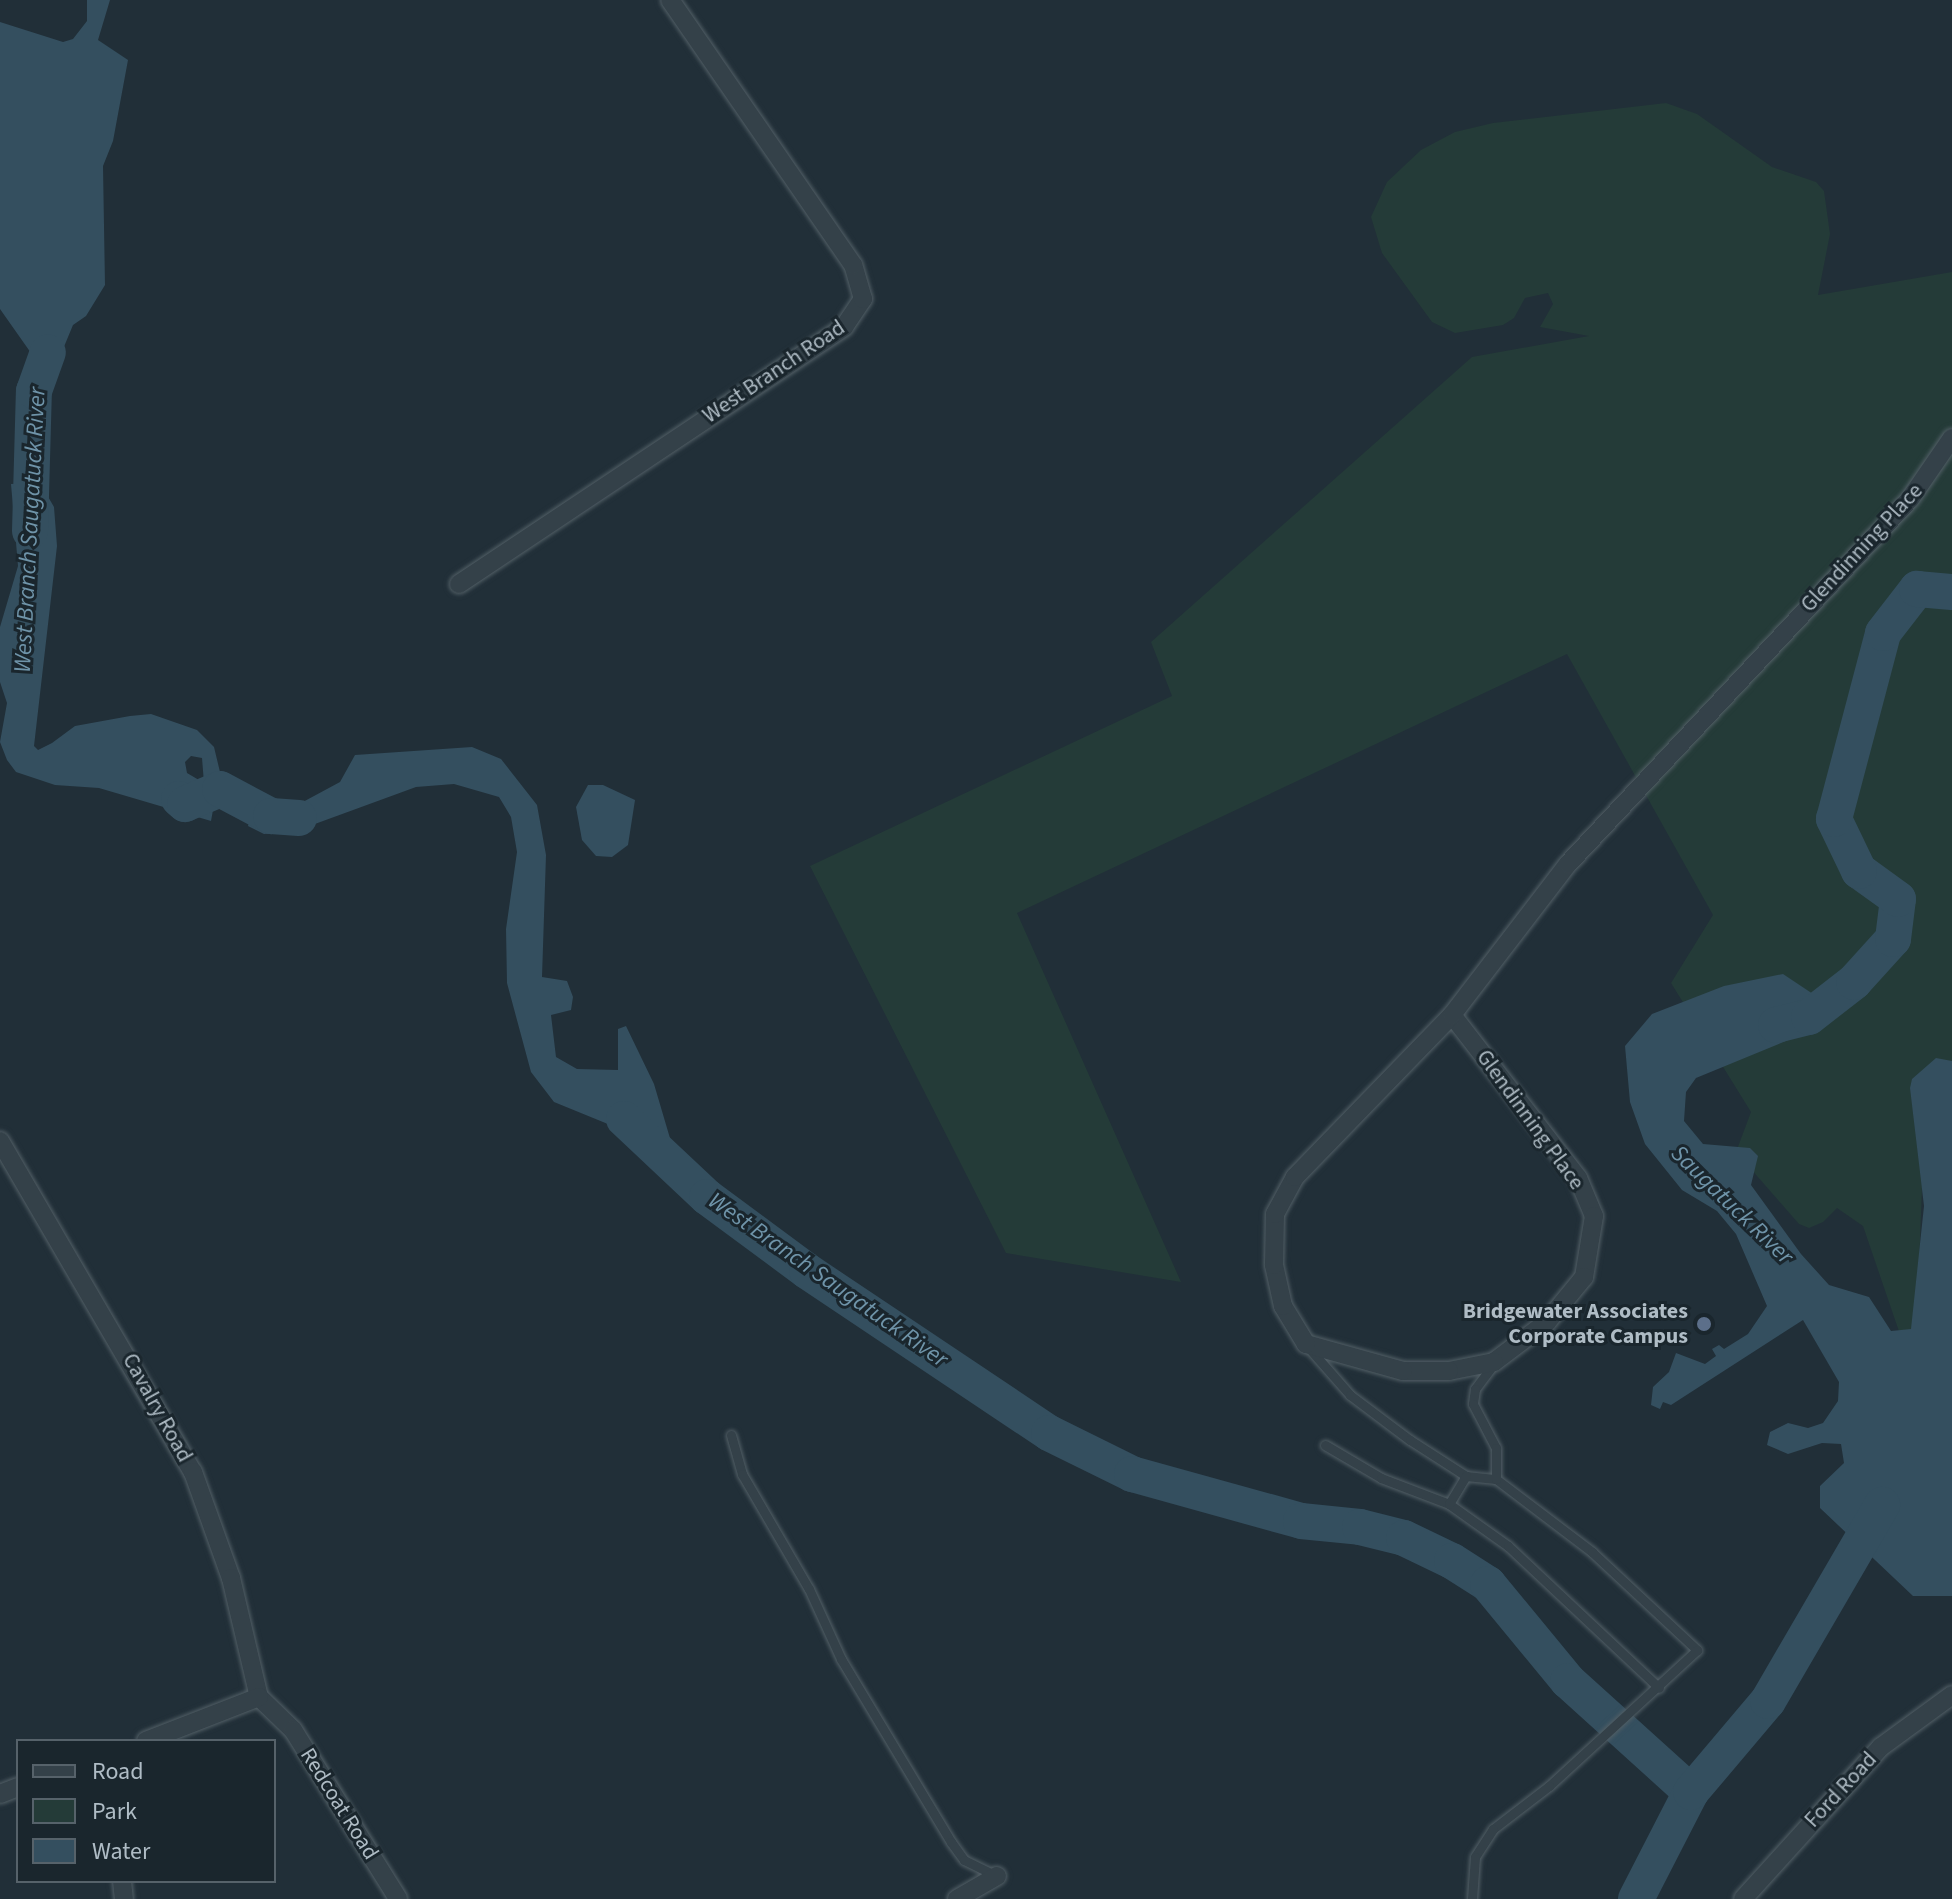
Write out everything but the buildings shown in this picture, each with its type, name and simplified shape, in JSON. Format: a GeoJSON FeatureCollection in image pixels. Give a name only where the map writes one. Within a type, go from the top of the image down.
{"type":"FeatureCollection","features":[{"type":"Feature","properties":{"kind":"street","name":"West Branch Road"},"geometry":{"type":"LineString","coordinates":[[459,584],[844,327],[863,299],[853,265],[670,0]]}},
{"type":"Feature","properties":{"kind":"street","name":"Glendinning Place"},"geometry":{"type":"LineString","coordinates":[[1452,1015],[1578,1178],[1594,1216],[1584,1277],[1547,1322],[1494,1362],[1449,1371],[1403,1371],[1306,1344],[1283,1306],[1274,1265],[1275,1214],[1295,1177],[1452,1015],[1568,864],[1892,520],[1952,438]]}},
{"type":"Feature","properties":{"kind":"street","name":"Cavalry Road"},"geometry":{"type":"LineString","coordinates":[[0,1141],[193,1472],[231,1578],[259,1697]]}},
{"type":"Feature","properties":{"kind":"street","name":"Ford Road"},"geometry":{"type":"LineString","coordinates":[[1743,1899],[1881,1747],[1952,1695]]}},
{"type":"Feature","properties":{"kind":"street"},"geometry":{"type":"LineString","coordinates":[[151,1739],[259,1697]]}},
{"type":"Feature","properties":{"kind":"street","name":"Redcoat Road"},"geometry":{"type":"LineString","coordinates":[[259,1697],[293,1730],[398,1899]]}},
{"type":"Feature","properties":{"kind":"street"},"geometry":{"type":"LineString","coordinates":[[957,1899],[997,1876]]}},
{"type":"Feature","properties":{"kind":"lane"},"geometry":{"type":"LineString","coordinates":[[1306,1344],[1350,1395],[1466,1476],[1496,1479],[1592,1552],[1697,1650],[1611,1732],[1493,1829],[1475,1857],[1472,1899]]}},
{"type":"Feature","properties":{"kind":"lane"},"geometry":{"type":"LineString","coordinates":[[1494,1362],[1475,1389],[1473,1404],[1496,1448],[1496,1479]]}},
{"type":"Feature","properties":{"kind":"lane"},"geometry":{"type":"LineString","coordinates":[[731,1435],[742,1474],[879,1722],[964,1860],[997,1876]]}},
{"type":"Feature","properties":{"kind":"lane"},"geometry":{"type":"LineString","coordinates":[[1325,1445],[1381,1478],[1449,1504],[1508,1546],[1659,1688]]}},
{"type":"Feature","properties":{"kind":"lane"},"geometry":{"type":"LineString","coordinates":[[1449,1504],[1466,1476]]}},
{"type":"Feature","properties":{"kind":"green space"},"geometry":{"type":"Polygon","coordinates":[[[1666,103],[1697,114],[1772,167],[1816,182],[1824,191],[1830,234],[1818,295],[1952,272],[1952,1083],[1924,1133],[1917,1323],[1905,1349],[1863,1226],[1837,1208],[1823,1222],[1809,1228],[1799,1224],[1736,1152],[1751,1112],[1671,983],[1713,915],[1567,654],[1017,913],[1181,1282],[1006,1253],[810,866],[1172,696],[1151,642],[1472,357],[1589,336],[1540,327],[1553,304],[1548,293],[1525,298],[1514,318],[1503,325],[1455,333],[1432,322],[1382,253],[1371,217],[1387,182],[1421,150],[1455,132],[1493,123],[1666,103]]]}},
{"type":"Feature","properties":{"kind":"water"},"geometry":{"type":"Polygon","coordinates":[[[87,0],[110,0],[98,40],[128,60],[113,141],[103,166],[105,285],[86,316],[73,325],[61,354],[38,363],[0,309],[0,22],[63,42],[73,39],[87,21],[87,0]]]}},
{"type":"Feature","properties":{"kind":"water"},"geometry":{"type":"Polygon","coordinates":[[[30,483],[43,488],[54,507],[57,546],[34,746],[38,750],[75,726],[130,716],[151,714],[197,730],[214,747],[220,772],[211,821],[99,788],[55,785],[16,772],[7,760],[0,742],[7,703],[0,682],[0,627],[18,566],[11,484],[30,483]],[[191,756],[185,762],[187,773],[204,783],[202,758],[191,756]]]}},
{"type":"Feature","properties":{"kind":"water"},"geometry":{"type":"Polygon","coordinates":[[[472,747],[501,759],[537,805],[546,855],[542,977],[567,981],[573,997],[571,1010],[551,1015],[556,1057],[577,1069],[618,1070],[618,1029],[626,1026],[654,1084],[672,1145],[650,1156],[625,1131],[554,1102],[531,1072],[507,983],[506,929],[517,852],[511,817],[499,797],[454,784],[416,787],[293,832],[264,834],[248,826],[253,809],[288,810],[340,782],[355,755],[472,747]]]}},
{"type":"Feature","properties":{"kind":"water"},"geometry":{"type":"Polygon","coordinates":[[[588,785],[603,785],[635,800],[628,845],[612,857],[596,856],[582,840],[576,807],[588,785]]]}},
{"type":"Feature","properties":{"kind":"water"},"geometry":{"type":"Polygon","coordinates":[[[1783,974],[1819,998],[1820,1027],[1696,1078],[1686,1092],[1684,1121],[1703,1144],[1750,1148],[1758,1156],[1751,1185],[1801,1254],[1829,1285],[1869,1297],[1891,1331],[1911,1329],[1924,1206],[1910,1088],[1912,1079],[1936,1058],[1952,1061],[1952,1596],[1913,1596],[1820,1508],[1820,1486],[1844,1463],[1841,1444],[1822,1443],[1788,1454],[1767,1445],[1770,1432],[1788,1423],[1808,1428],[1823,1423],[1838,1401],[1839,1382],[1803,1320],[1671,1405],[1663,1402],[1660,1409],[1651,1405],[1653,1387],[1669,1372],[1676,1353],[1705,1364],[1716,1356],[1712,1349],[1719,1345],[1724,1349],[1748,1334],[1767,1306],[1736,1234],[1717,1211],[1682,1190],[1645,1144],[1630,1102],[1625,1046],[1652,1014],[1724,986],[1783,974]]]}},
{"type":"Feature","properties":{"kind":"waterway","name":"West Branch Saugatuck River"},"geometry":{"type":"LineString","coordinates":[[30,531],[34,391],[48,352]]}},
{"type":"Feature","properties":{"kind":"waterway","name":"Saugatuck River"},"geometry":{"type":"LineString","coordinates":[[1776,1025],[1809,1017],[1854,982],[1893,939],[1898,899],[1859,871],[1834,819],[1883,633],[1917,589],[1952,592]]}},
{"type":"Feature","properties":{"kind":"waterway","name":"West Branch Saugatuck River"},"geometry":{"type":"LineString","coordinates":[[179,799],[185,804],[220,789],[271,816],[299,818]]}},
{"type":"Feature","properties":{"kind":"waterway","name":"West Branch Saugatuck River"},"geometry":{"type":"LineString","coordinates":[[624,1119],[707,1197],[807,1271],[1049,1433],[1132,1474],[1301,1521],[1360,1527],[1404,1538],[1452,1561],[1488,1584],[1568,1681],[1691,1792]]}},
{"type":"Feature","properties":{"kind":"waterway","name":"Saugatuck River"},"geometry":{"type":"LineString","coordinates":[[1636,1899],[1691,1792],[1768,1701],[1882,1505]]}},
{"type":"Feature","properties":{"kind":"place","name":"Bridgewater Associates Corporate Campus"},"geometry":{"type":"Point","coordinates":[1704,1324]}}]}
